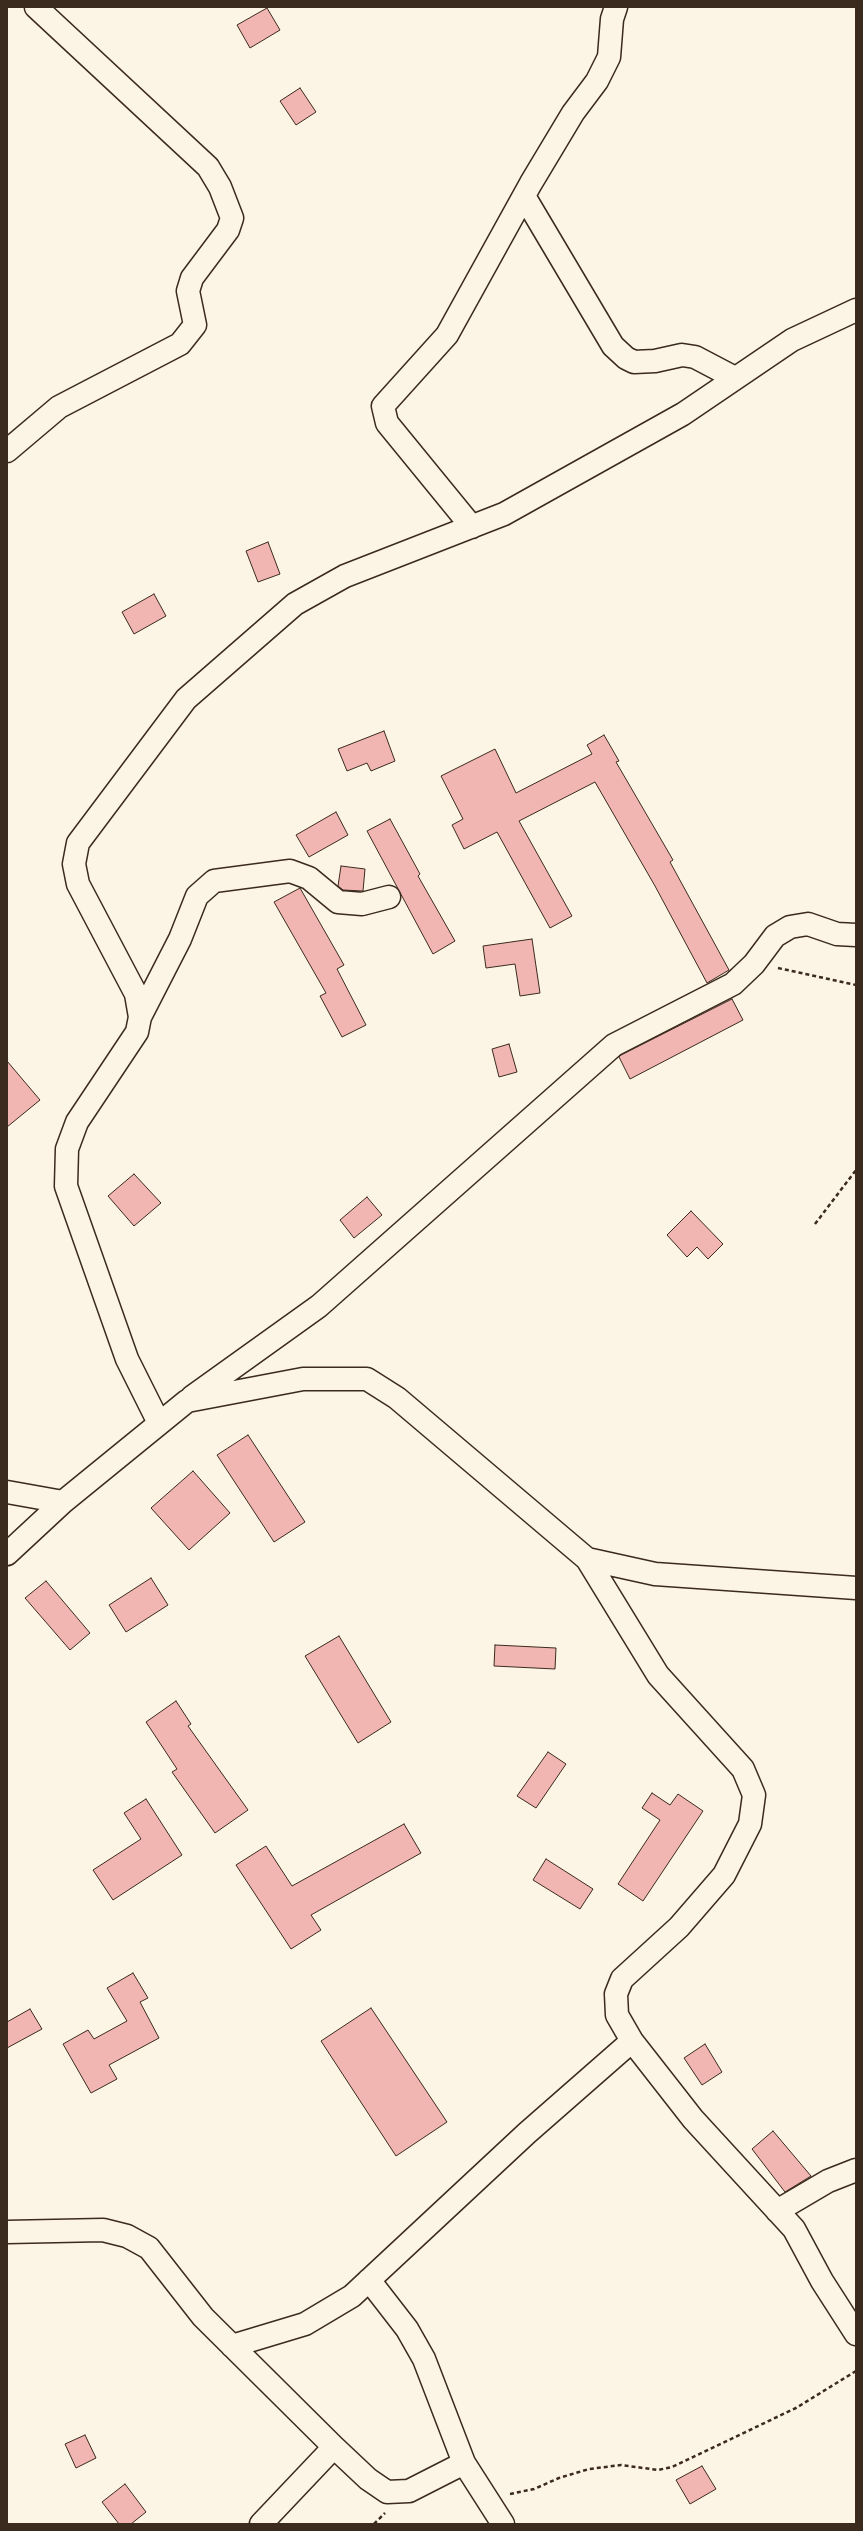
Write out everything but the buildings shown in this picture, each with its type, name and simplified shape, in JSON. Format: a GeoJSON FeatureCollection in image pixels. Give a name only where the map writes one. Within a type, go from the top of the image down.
{"type":"FeatureCollection","features":[{"type":"Feature","properties":{"kind":"street"},"geometry":{"type":"LineString","coordinates":[[7,451],[59,407],[180,344],[195,325],[188,290],[192,278],[228,230],[232,218],[220,187],[208,167],[36,7]]}},
{"type":"Feature","properties":{"kind":"street"},"geometry":{"type":"LineString","coordinates":[[472,527],[387,423],[383,406],[447,335],[524,196],[573,113],[597,81],[609,57],[612,18],[616,7]]}},
{"type":"Feature","properties":{"kind":"street"},"geometry":{"type":"LineString","coordinates":[[524,196],[613,346],[626,358],[634,362],[655,361],[682,355],[695,357],[735,378]]}},
{"type":"Feature","properties":{"kind":"street"},"geometry":{"type":"LineString","coordinates":[[140,1017],[136,994],[78,884],[74,864],[78,843],[186,699],[295,604],[345,576],[504,514],[676,418],[792,340],[856,310]]}},
{"type":"Feature","properties":{"kind":"street"},"geometry":{"type":"LineString","coordinates":[[159,1423],[127,1359],[66,1186],[67,1149],[77,1122],[137,1032],[140,1017],[180,938],[197,896],[214,881],[290,871],[309,878],[338,902],[362,904],[389,897]]}},
{"type":"Feature","properties":{"kind":"street"},"geometry":{"type":"LineString","coordinates":[[7,1554],[63,1502],[186,1401],[319,1306],[614,1045],[733,984],[754,964],[775,936],[790,927],[808,924],[837,934],[856,935]]}},
{"type":"Feature","properties":{"kind":"street"},"geometry":{"type":"LineString","coordinates":[[186,1401],[303,1379],[367,1379],[397,1398],[587,1558],[658,1675],[743,1769],[754,1795],[750,1824],[724,1875],[679,1927],[622,1979],[616,1994],[617,2015],[632,2041],[693,2119],[794,2229],[822,2281],[856,2334]]}},
{"type":"Feature","properties":{"kind":"street"},"geometry":{"type":"LineString","coordinates":[[7,1492],[63,1502]]}},
{"type":"Feature","properties":{"kind":"street"},"geometry":{"type":"LineString","coordinates":[[587,1558],[655,1574],[856,1588]]}},
{"type":"Feature","properties":{"kind":"street"},"geometry":{"type":"LineString","coordinates":[[232,2346],[305,2324],[352,2296],[527,2133],[632,2041]]}},
{"type":"Feature","properties":{"kind":"street"},"geometry":{"type":"LineString","coordinates":[[777,2211],[828,2181],[856,2170]]}},
{"type":"Feature","properties":{"kind":"street"},"geometry":{"type":"LineString","coordinates":[[7,2232],[103,2230],[127,2236],[148,2248],[203,2317],[334,2447],[368,2479],[387,2492],[409,2491],[464,2463]]}},
{"type":"Feature","properties":{"kind":"street"},"geometry":{"type":"LineString","coordinates":[[369,2280],[407,2328],[424,2359],[464,2463],[503,2524]]}},
{"type":"Feature","properties":{"kind":"street"},"geometry":{"type":"LineString","coordinates":[[261,2524],[334,2447]]}},
{"type":"Feature","properties":{"kind":"path"},"geometry":{"type":"LineString","coordinates":[[754,964],[856,985]]}},
{"type":"Feature","properties":{"kind":"path"},"geometry":{"type":"LineString","coordinates":[[815,1224],[856,1170]]}},
{"type":"Feature","properties":{"kind":"path"},"geometry":{"type":"LineString","coordinates":[[483,2493],[512,2494],[534,2489],[559,2478],[589,2470],[621,2465],[658,2470],[672,2467],[796,2408],[856,2371]]}}]}
